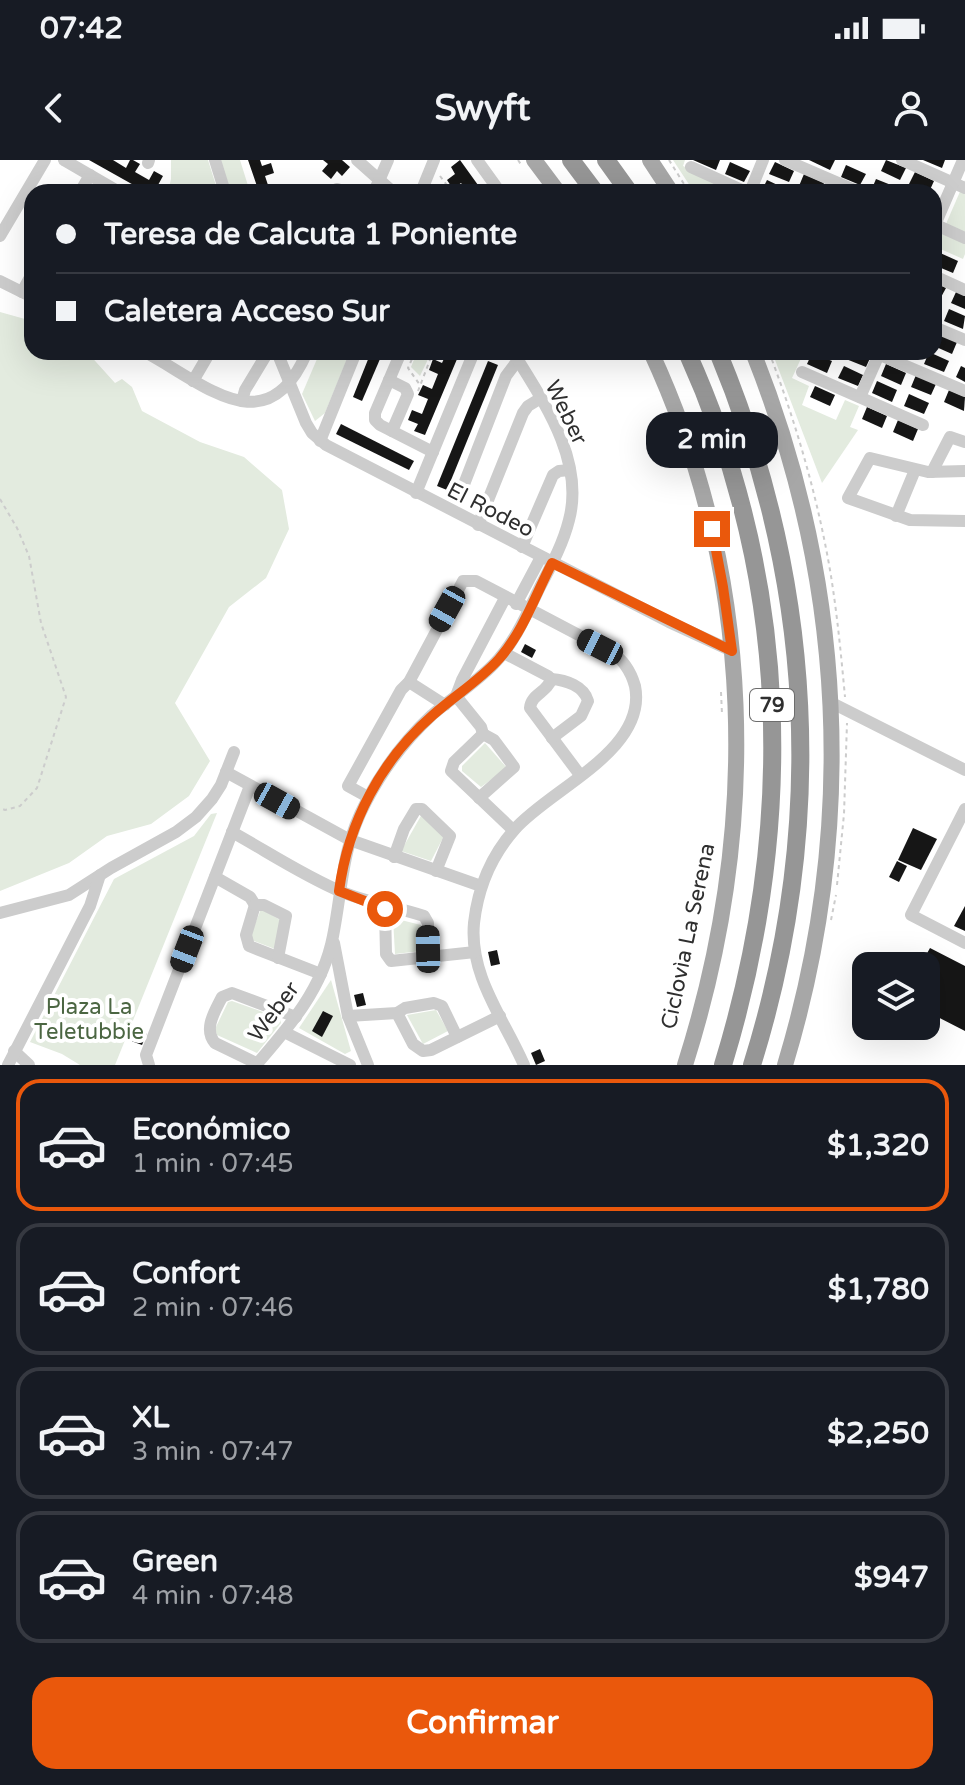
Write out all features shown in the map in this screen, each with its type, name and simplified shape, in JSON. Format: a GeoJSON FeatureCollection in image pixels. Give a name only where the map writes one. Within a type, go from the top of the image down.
{"type":"FeatureCollection","features":[{"type":"Feature","properties":{"kind":"highway"},"geometry":{"type":"LineString","coordinates":[[571,160],[589,184]]}},
{"type":"Feature","properties":{"kind":"highway"},"geometry":{"type":"LineString","coordinates":[[606,160],[623,184]]}},
{"type":"Feature","properties":{"kind":"highway","name":"79"},"geometry":{"type":"LineString","coordinates":[[690,360],[721,436],[749,534],[764,610],[773,708],[773,787],[766,875],[750,962],[723,1065]]}},
{"type":"Feature","properties":{"kind":"highway","name":"79"},"geometry":{"type":"LineString","coordinates":[[721,360],[755,451],[776,528],[792,615],[800,700],[801,783],[795,865],[780,954],[752,1065]]}},
{"type":"Feature","properties":{"kind":"main road"},"geometry":{"type":"LineString","coordinates":[[534,160],[552,184]]}},
{"type":"Feature","properties":{"kind":"main road"},"geometry":{"type":"LineString","coordinates":[[650,160],[666,184]]}},
{"type":"Feature","properties":{"kind":"main road"},"geometry":{"type":"LineString","coordinates":[[654,360],[676,412],[704,500],[723,587],[732,651],[738,752],[732,856],[718,942],[685,1065]]}},
{"type":"Feature","properties":{"kind":"main road"},"geometry":{"type":"LineString","coordinates":[[756,360],[783,436],[806,520],[825,624],[832,703],[830,809],[823,891],[806,986],[785,1065]]}},
{"type":"Feature","properties":{"kind":"street"},"geometry":{"type":"LineString","coordinates":[[31,184],[45,160]]}},
{"type":"Feature","properties":{"kind":"street"},"geometry":{"type":"LineString","coordinates":[[64,160],[105,184]]}},
{"type":"Feature","properties":{"kind":"street"},"geometry":{"type":"LineString","coordinates":[[215,160],[222,184]]}},
{"type":"Feature","properties":{"kind":"street"},"geometry":{"type":"LineString","coordinates":[[357,160],[375,184]]}},
{"type":"Feature","properties":{"kind":"street"},"geometry":{"type":"LineString","coordinates":[[378,184],[388,160]]}},
{"type":"Feature","properties":{"kind":"street"},"geometry":{"type":"LineString","coordinates":[[424,184],[434,160]]}},
{"type":"Feature","properties":{"kind":"street"},"geometry":{"type":"LineString","coordinates":[[477,160],[494,184]]}},
{"type":"Feature","properties":{"kind":"street"},"geometry":{"type":"LineString","coordinates":[[752,184],[763,160]]}},
{"type":"Feature","properties":{"kind":"street"},"geometry":{"type":"LineString","coordinates":[[785,160],[840,184]]}},
{"type":"Feature","properties":{"kind":"street"},"geometry":{"type":"LineString","coordinates":[[902,160],[959,185]]}},
{"type":"Feature","properties":{"kind":"street"},"geometry":{"type":"LineString","coordinates":[[942,213],[959,185],[963,160]]}},
{"type":"Feature","properties":{"kind":"street"},"geometry":{"type":"LineString","coordinates":[[691,167],[730,184]]}},
{"type":"Feature","properties":{"kind":"street"},"geometry":{"type":"LineString","coordinates":[[85,184],[90,175]]}},
{"type":"Feature","properties":{"kind":"street"},"geometry":{"type":"LineString","coordinates":[[0,236],[24,195]]}},
{"type":"Feature","properties":{"kind":"street"},"geometry":{"type":"LineString","coordinates":[[942,229],[965,238]]}},
{"type":"Feature","properties":{"kind":"street"},"geometry":{"type":"LineString","coordinates":[[942,280],[965,290]]}},
{"type":"Feature","properties":{"kind":"street"},"geometry":{"type":"LineString","coordinates":[[0,281],[24,293]]}},
{"type":"Feature","properties":{"kind":"street"},"geometry":{"type":"LineString","coordinates":[[942,330],[965,340]]}},
{"type":"Feature","properties":{"kind":"street"},"geometry":{"type":"LineString","coordinates":[[160,360],[217,394],[242,401],[269,400],[289,384],[302,360]]}},
{"type":"Feature","properties":{"kind":"street"},"geometry":{"type":"LineString","coordinates":[[193,381],[205,360]]}},
{"type":"Feature","properties":{"kind":"street"},"geometry":{"type":"LineString","coordinates":[[242,401],[264,360]]}},
{"type":"Feature","properties":{"kind":"street"},"geometry":{"type":"LineString","coordinates":[[280,360],[306,423],[320,441]]}},
{"type":"Feature","properties":{"kind":"street"},"geometry":{"type":"LineString","coordinates":[[320,441],[353,360]]}},
{"type":"Feature","properties":{"kind":"street"},"geometry":{"type":"LineString","coordinates":[[398,360],[375,416],[378,423],[433,452]]}},
{"type":"Feature","properties":{"kind":"street"},"geometry":{"type":"LineString","coordinates":[[416,493],[471,360]]}},
{"type":"Feature","properties":{"kind":"street"},"geometry":{"type":"LineString","coordinates":[[461,492],[514,360]]}},
{"type":"Feature","properties":{"kind":"street","name":"Weber"},"geometry":{"type":"LineString","coordinates":[[257,1064],[296,1017],[321,974],[333,936],[350,840],[368,797],[404,745],[504,653],[528,611],[547,560],[569,520],[572,502],[570,470],[556,428],[518,360]]}},
{"type":"Feature","properties":{"kind":"street"},"geometry":{"type":"LineString","coordinates":[[860,397],[874,360]]}},
{"type":"Feature","properties":{"kind":"street"},"geometry":{"type":"LineString","coordinates":[[893,360],[965,391]]}},
{"type":"Feature","properties":{"kind":"street"},"geometry":{"type":"LineString","coordinates":[[802,372],[923,425]]}},
{"type":"Feature","properties":{"kind":"street"},"geometry":{"type":"LineString","coordinates":[[389,380],[405,388],[408,394],[392,431]]}},
{"type":"Feature","properties":{"kind":"street"},"geometry":{"type":"LineString","coordinates":[[478,525],[523,413],[541,398]]}},
{"type":"Feature","properties":{"kind":"street"},"geometry":{"type":"LineString","coordinates":[[932,472],[950,437],[965,442]]}},
{"type":"Feature","properties":{"kind":"street","name":"El Rodeo"},"geometry":{"type":"LineString","coordinates":[[320,441],[478,525],[732,651]]}},
{"type":"Feature","properties":{"kind":"street"},"geometry":{"type":"LineString","coordinates":[[965,471],[915,470],[870,458],[848,498],[919,521],[965,521]]}},
{"type":"Feature","properties":{"kind":"street"},"geometry":{"type":"LineString","coordinates":[[522,547],[553,475],[570,470]]}},
{"type":"Feature","properties":{"kind":"street"},"geometry":{"type":"LineString","coordinates":[[896,516],[915,470]]}},
{"type":"Feature","properties":{"kind":"street","name":"Weber"},"geometry":{"type":"LineString","coordinates":[[456,696],[462,680],[511,601],[547,560]]}},
{"type":"Feature","properties":{"kind":"street"},"geometry":{"type":"LineString","coordinates":[[368,797],[348,786],[401,690],[409,682],[459,586],[466,579],[476,581],[616,656],[626,665],[634,684],[634,714],[624,736],[612,750],[513,830],[490,864],[481,886],[475,919],[475,952],[481,977],[524,1065]]}},
{"type":"Feature","properties":{"kind":"street"},"geometry":{"type":"LineString","coordinates":[[504,653],[551,679],[579,688],[588,701],[584,713],[552,738]]}},
{"type":"Feature","properties":{"kind":"street"},"geometry":{"type":"LineString","coordinates":[[551,679],[550,685],[532,699],[530,708],[580,775]]}},
{"type":"Feature","properties":{"kind":"street"},"geometry":{"type":"LineString","coordinates":[[409,682],[445,705]]}},
{"type":"Feature","properties":{"kind":"street"},"geometry":{"type":"LineString","coordinates":[[456,696],[481,727],[483,734],[494,740],[514,767],[479,798]]}},
{"type":"Feature","properties":{"kind":"street"},"geometry":{"type":"LineString","coordinates":[[832,703],[965,770]]}},
{"type":"Feature","properties":{"kind":"street"},"geometry":{"type":"LineString","coordinates":[[483,734],[454,762],[452,774],[513,830]]}},
{"type":"Feature","properties":{"kind":"street"},"geometry":{"type":"LineString","coordinates":[[0,913],[62,898],[187,825],[205,808],[224,778],[234,752]]}},
{"type":"Feature","properties":{"kind":"street"},"geometry":{"type":"LineString","coordinates":[[224,778],[350,840],[481,886]]}},
{"type":"Feature","properties":{"kind":"street"},"geometry":{"type":"LineString","coordinates":[[148,1064],[146,1055],[248,792]]}},
{"type":"Feature","properties":{"kind":"street"},"geometry":{"type":"LineString","coordinates":[[394,857],[411,817],[420,808],[450,836],[436,871]]}},
{"type":"Feature","properties":{"kind":"street"},"geometry":{"type":"LineString","coordinates":[[965,809],[911,915],[965,943]]}},
{"type":"Feature","properties":{"kind":"street"},"geometry":{"type":"LineString","coordinates":[[232,832],[339,891],[385,909],[397,908],[426,918],[428,957]]}},
{"type":"Feature","properties":{"kind":"street"},"geometry":{"type":"LineString","coordinates":[[8,1065],[90,906],[100,875]]}},
{"type":"Feature","properties":{"kind":"street"},"geometry":{"type":"LineString","coordinates":[[215,877],[250,897],[255,905],[246,935],[247,943],[254,949],[321,974]]}},
{"type":"Feature","properties":{"kind":"street"},"geometry":{"type":"LineString","coordinates":[[255,905],[264,905],[286,916],[278,958]]}},
{"type":"Feature","properties":{"kind":"street"},"geometry":{"type":"LineString","coordinates":[[385,909],[386,954],[389,959],[475,952]]}},
{"type":"Feature","properties":{"kind":"street"},"geometry":{"type":"LineString","coordinates":[[333,936],[348,1016],[368,1065]]}},
{"type":"Feature","properties":{"kind":"street"},"geometry":{"type":"LineString","coordinates":[[257,1064],[210,1038],[209,1027],[222,997],[232,993],[296,1017]]}},
{"type":"Feature","properties":{"kind":"street"},"geometry":{"type":"LineString","coordinates":[[348,1016],[397,1013],[408,1007],[439,1004],[457,1037]]}},
{"type":"Feature","properties":{"kind":"street"},"geometry":{"type":"LineString","coordinates":[[397,1013],[413,1044],[419,1049],[431,1050],[500,1016]]}},
{"type":"Feature","properties":{"kind":"street"},"geometry":{"type":"LineString","coordinates":[[284,1032],[350,1065]]}},
{"type":"Feature","properties":{"kind":"street"},"geometry":{"type":"LineString","coordinates":[[14,1051],[29,1065]]}},
{"type":"Feature","properties":{"kind":"path"},"geometry":{"type":"LineString","coordinates":[[669,160],[684,184]]}},
{"type":"Feature","properties":{"kind":"path"},"geometry":{"type":"LineString","coordinates":[[440,175],[446,184]]}},
{"type":"Feature","properties":{"kind":"path"},"geometry":{"type":"LineString","coordinates":[[412,360],[408,368],[420,385]]}},
{"type":"Feature","properties":{"kind":"path"},"geometry":{"type":"LineString","coordinates":[[414,399],[430,360]]}},
{"type":"Feature","properties":{"kind":"path"},"geometry":{"type":"LineString","coordinates":[[0,499],[29,556],[41,623],[66,697],[37,788],[20,806],[5,810],[0,808]]}},
{"type":"Feature","properties":{"kind":"path"},"geometry":{"type":"LineString","coordinates":[[720,685],[722,715]]}},
{"type":"Feature","properties":{"kind":"green space"},"geometry":{"type":"Polygon","coordinates":[[[171,160],[208,160],[216,184],[170,184],[171,160]]]}},
{"type":"Feature","properties":{"kind":"green space"},"geometry":{"type":"Polygon","coordinates":[[[220,160],[240,160],[248,184],[228,184],[220,160]]]}},
{"type":"Feature","properties":{"kind":"green space"},"geometry":{"type":"Polygon","coordinates":[[[673,160],[685,160],[683,166],[722,184],[689,184],[673,160]]]}},
{"type":"Feature","properties":{"kind":"green space"},"geometry":{"type":"Polygon","coordinates":[[[965,180],[963,259],[942,250],[942,233],[965,180]]]}},
{"type":"Feature","properties":{"kind":"green space"},"geometry":{"type":"Polygon","coordinates":[[[0,312],[24,319],[24,360],[94,360],[115,383],[122,379],[132,387],[142,411],[200,442],[244,457],[282,490],[289,529],[266,578],[229,607],[175,703],[210,761],[189,796],[151,824],[107,836],[69,863],[0,891],[0,312]]]}},
{"type":"Feature","properties":{"kind":"green space"},"geometry":{"type":"Polygon","coordinates":[[[317,360],[347,360],[325,413],[315,421],[302,394],[317,360]]]}},
{"type":"Feature","properties":{"kind":"green space"},"geometry":{"type":"Polygon","coordinates":[[[414,360],[428,360],[420,376],[411,367],[414,360]]]}},
{"type":"Feature","properties":{"kind":"green space"},"geometry":{"type":"Polygon","coordinates":[[[775,360],[800,360],[792,378],[809,386],[802,405],[836,420],[845,400],[859,406],[850,427],[858,430],[822,483],[775,360]]]}},
{"type":"Feature","properties":{"kind":"green space"},"geometry":{"type":"Polygon","coordinates":[[[485,743],[507,768],[481,787],[462,771],[462,766],[485,743]]]}},
{"type":"Feature","properties":{"kind":"green space","name":"Plaza La Teletubbie"},"geometry":{"type":"Polygon","coordinates":[[[217,813],[115,1065],[80,1065],[62,1054],[30,1042],[114,879],[194,836],[211,814],[217,813]]]}},
{"type":"Feature","properties":{"kind":"green space"},"geometry":{"type":"Polygon","coordinates":[[[422,814],[444,836],[431,861],[401,851],[422,814]]]}},
{"type":"Feature","properties":{"kind":"green space"},"geometry":{"type":"Polygon","coordinates":[[[261,909],[282,921],[275,949],[249,939],[261,909]]]}},
{"type":"Feature","properties":{"kind":"green space"},"geometry":{"type":"Polygon","coordinates":[[[393,918],[421,925],[421,951],[395,954],[393,918]]]}},
{"type":"Feature","properties":{"kind":"green space"},"geometry":{"type":"Polygon","coordinates":[[[331,980],[351,1051],[345,1054],[299,1028],[331,980]]]}},
{"type":"Feature","properties":{"kind":"green space"},"geometry":{"type":"Polygon","coordinates":[[[228,1002],[280,1018],[281,1023],[257,1053],[217,1035],[215,1029],[228,1002]]]}},
{"type":"Feature","properties":{"kind":"green space"},"geometry":{"type":"Polygon","coordinates":[[[436,1010],[448,1031],[423,1044],[407,1015],[436,1010]]]}},
{"type":"Feature","properties":{"kind":"building"},"geometry":{"type":"Polygon","coordinates":[[[89,160],[113,160],[126,168],[133,160],[140,164],[135,172],[149,180],[154,171],[163,176],[159,184],[132,184],[89,160]]]}},
{"type":"Feature","properties":{"kind":"building"},"geometry":{"type":"Polygon","coordinates":[[[248,160],[260,160],[262,166],[271,163],[274,173],[265,176],[268,184],[256,184],[248,160]]]}},
{"type":"Feature","properties":{"kind":"building"},"geometry":{"type":"Polygon","coordinates":[[[323,160],[342,160],[350,167],[342,176],[337,171],[331,179],[322,171],[328,164],[323,160]]]}},
{"type":"Feature","properties":{"kind":"building"},"geometry":{"type":"Polygon","coordinates":[[[460,160],[477,184],[450,184],[447,180],[455,174],[451,167],[460,160]]]}},
{"type":"Feature","properties":{"kind":"building"},"geometry":{"type":"Polygon","coordinates":[[[693,160],[720,160],[716,170],[693,160]]]}},
{"type":"Feature","properties":{"kind":"building"},"geometry":{"type":"Polygon","coordinates":[[[809,160],[835,160],[830,170],[809,160]]]}},
{"type":"Feature","properties":{"kind":"building"},"geometry":{"type":"Polygon","coordinates":[[[886,160],[906,168],[900,180],[881,171],[886,160]]]}},
{"type":"Feature","properties":{"kind":"building"},"geometry":{"type":"Polygon","coordinates":[[[923,160],[945,160],[942,168],[923,160]]]}},
{"type":"Feature","properties":{"kind":"building"},"geometry":{"type":"Polygon","coordinates":[[[730,162],[750,171],[744,182],[725,174],[730,162]]]}},
{"type":"Feature","properties":{"kind":"building"},"geometry":{"type":"Polygon","coordinates":[[[775,162],[794,171],[789,182],[769,174],[775,162]]]}},
{"type":"Feature","properties":{"kind":"building"},"geometry":{"type":"Polygon","coordinates":[[[846,165],[866,174],[861,184],[841,177],[846,165]]]}},
{"type":"Feature","properties":{"kind":"building"},"geometry":{"type":"Polygon","coordinates":[[[915,172],[934,181],[933,184],[909,184],[915,172]]]}},
{"type":"Feature","properties":{"kind":"building"},"geometry":{"type":"Polygon","coordinates":[[[804,174],[824,183],[824,184],[800,184],[804,174]]]}},
{"type":"Feature","properties":{"kind":"building"},"geometry":{"type":"Polygon","coordinates":[[[942,254],[958,261],[953,273],[942,268],[942,254]]]}},
{"type":"Feature","properties":{"kind":"building"},"geometry":{"type":"Polygon","coordinates":[[[956,292],[965,295],[965,309],[951,303],[956,292]]]}},
{"type":"Feature","properties":{"kind":"building"},"geometry":{"type":"Polygon","coordinates":[[[949,309],[965,316],[963,329],[944,321],[949,309]]]}},
{"type":"Feature","properties":{"kind":"building"},"geometry":{"type":"Polygon","coordinates":[[[942,335],[957,342],[952,354],[942,350],[942,335]]]}},
{"type":"Feature","properties":{"kind":"building"},"geometry":{"type":"Polygon","coordinates":[[[942,358],[949,361],[944,372],[924,364],[926,360],[942,358]]]}},
{"type":"Feature","properties":{"kind":"building"},"geometry":{"type":"Polygon","coordinates":[[[368,360],[380,360],[362,401],[353,397],[368,360]]]}},
{"type":"Feature","properties":{"kind":"building"},"geometry":{"type":"Polygon","coordinates":[[[433,360],[442,363],[443,360],[457,360],[425,435],[414,431],[418,424],[408,420],[412,410],[422,414],[428,399],[418,395],[423,385],[432,389],[438,374],[429,370],[433,360]]]}},
{"type":"Feature","properties":{"kind":"building"},"geometry":{"type":"Polygon","coordinates":[[[809,360],[832,361],[827,373],[807,364],[809,360]]]}},
{"type":"Feature","properties":{"kind":"building"},"geometry":{"type":"Polygon","coordinates":[[[848,360],[869,360],[866,367],[848,360]]]}},
{"type":"Feature","properties":{"kind":"building"},"geometry":{"type":"Polygon","coordinates":[[[488,361],[498,365],[447,490],[437,486],[488,361]]]}},
{"type":"Feature","properties":{"kind":"building"},"geometry":{"type":"Polygon","coordinates":[[[886,364],[906,373],[901,385],[881,376],[886,364]]]}},
{"type":"Feature","properties":{"kind":"building"},"geometry":{"type":"Polygon","coordinates":[[[844,366],[863,375],[858,386],[838,378],[844,366]]]}},
{"type":"Feature","properties":{"kind":"building"},"geometry":{"type":"Polygon","coordinates":[[[961,366],[965,368],[965,382],[956,377],[961,366]]]}},
{"type":"Feature","properties":{"kind":"building"},"geometry":{"type":"Polygon","coordinates":[[[916,375],[936,384],[931,395],[911,387],[916,375]]]}},
{"type":"Feature","properties":{"kind":"building"},"geometry":{"type":"Polygon","coordinates":[[[877,381],[897,390],[892,402],[872,393],[877,381]]]}},
{"type":"Feature","properties":{"kind":"building"},"geometry":{"type":"Polygon","coordinates":[[[815,386],[835,395],[830,406],[810,397],[815,386]]]}},
{"type":"Feature","properties":{"kind":"building"},"geometry":{"type":"Polygon","coordinates":[[[949,390],[965,397],[964,411],[944,402],[949,390]]]}},
{"type":"Feature","properties":{"kind":"building"},"geometry":{"type":"Polygon","coordinates":[[[909,394],[929,403],[924,414],[904,406],[909,394]]]}},
{"type":"Feature","properties":{"kind":"building"},"geometry":{"type":"Polygon","coordinates":[[[867,407],[887,416],[882,428],[862,419],[867,407]]]}},
{"type":"Feature","properties":{"kind":"building"},"geometry":{"type":"Polygon","coordinates":[[[898,420],[918,429],[913,441],[893,432],[898,420]]]}},
{"type":"Feature","properties":{"kind":"building"},"geometry":{"type":"Polygon","coordinates":[[[341,424],[414,461],[409,470],[336,434],[341,424]]]}},
{"type":"Feature","properties":{"kind":"building"},"geometry":{"type":"Polygon","coordinates":[[[525,644],[536,650],[532,658],[521,652],[525,644]]]}},
{"type":"Feature","properties":{"kind":"building"},"geometry":{"type":"Polygon","coordinates":[[[913,828],[937,839],[921,870],[898,860],[913,828]]]}},
{"type":"Feature","properties":{"kind":"building"},"geometry":{"type":"Polygon","coordinates":[[[897,861],[907,866],[899,882],[889,877],[897,861]]]}},
{"type":"Feature","properties":{"kind":"building"},"geometry":{"type":"Polygon","coordinates":[[[965,906],[965,931],[954,926],[965,906]]]}},
{"type":"Feature","properties":{"kind":"building"},"geometry":{"type":"Polygon","coordinates":[[[497,950],[500,964],[491,966],[488,952],[497,950]]]}},
{"type":"Feature","properties":{"kind":"building"},"geometry":{"type":"Polygon","coordinates":[[[940,953],[965,966],[965,1031],[940,1018],[940,953]]]}},
{"type":"Feature","properties":{"kind":"building"},"geometry":{"type":"Polygon","coordinates":[[[363,993],[366,1005],[357,1007],[354,995],[363,993]]]}},
{"type":"Feature","properties":{"kind":"building"},"geometry":{"type":"Polygon","coordinates":[[[323,1011],[333,1016],[322,1037],[312,1031],[323,1011]]]}},
{"type":"Feature","properties":{"kind":"building"},"geometry":{"type":"Polygon","coordinates":[[[137,1028],[147,1033],[142,1045],[131,1041],[137,1028]]]}},
{"type":"Feature","properties":{"kind":"building"},"geometry":{"type":"Polygon","coordinates":[[[540,1049],[545,1061],[536,1065],[531,1053],[540,1049]]]}},
{"type":"Feature","properties":{"kind":"route"},"geometry":{"type":"LineString","coordinates":[[385,909],[339,891],[345,857],[361,811],[391,761],[417,730],[483,675],[504,653],[552,563],[732,651],[712,529]]}}]}
